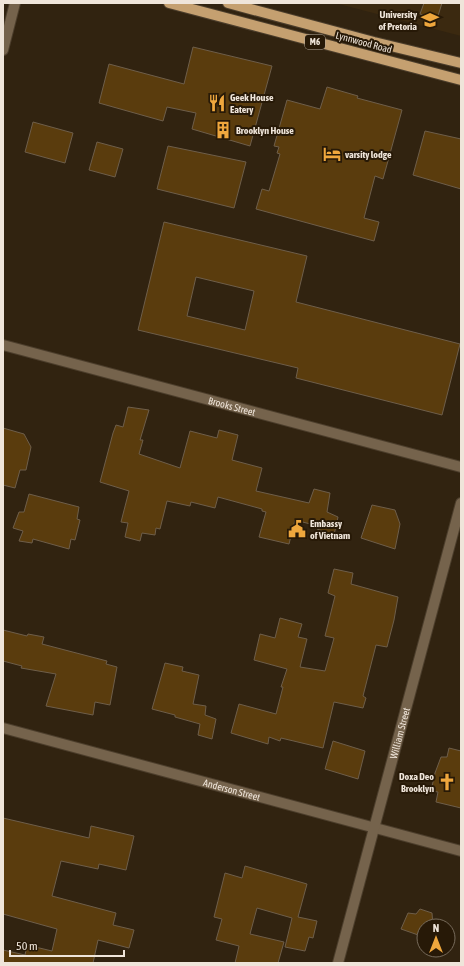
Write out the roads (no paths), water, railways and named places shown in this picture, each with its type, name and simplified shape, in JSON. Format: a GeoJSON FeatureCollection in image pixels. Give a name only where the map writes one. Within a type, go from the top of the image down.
{"type":"FeatureCollection","features":[{"type":"Feature","properties":{"kind":"main road","name":"Lynnwood Road"},"geometry":{"type":"LineString","coordinates":[[168,3],[461,80]]}},
{"type":"Feature","properties":{"kind":"main road","name":"Lynnwood Road"},"geometry":{"type":"LineString","coordinates":[[228,3],[374,42],[461,62]]}},
{"type":"Feature","properties":{"kind":"street"},"geometry":{"type":"LineString","coordinates":[[3,50],[16,3]]}},
{"type":"Feature","properties":{"kind":"street","name":"Brooks Street"},"geometry":{"type":"LineString","coordinates":[[3,345],[461,467]]}},
{"type":"Feature","properties":{"kind":"street","name":"William Street"},"geometry":{"type":"LineString","coordinates":[[338,963],[461,503]]}},
{"type":"Feature","properties":{"kind":"street","name":"Anderson Street"},"geometry":{"type":"LineString","coordinates":[[3,728],[461,851]]}},
{"type":"Feature","properties":{"kind":"place","name":"University of Pretoria"},"geometry":{"type":"Point","coordinates":[430,20]}},
{"type":"Feature","properties":{"kind":"place","name":"Geek House Eatery"},"geometry":{"type":"Point","coordinates":[217,103]}},
{"type":"Feature","properties":{"kind":"place","name":"Brooklyn House"},"geometry":{"type":"Point","coordinates":[223,130]}},
{"type":"Feature","properties":{"kind":"place","name":"varsity lodge"},"geometry":{"type":"Point","coordinates":[332,154]}},
{"type":"Feature","properties":{"kind":"place","name":"Embassy of Vietnam"},"geometry":{"type":"Point","coordinates":[297,529]}},
{"type":"Feature","properties":{"kind":"place","name":"Doxa Deo Brooklyn"},"geometry":{"type":"Point","coordinates":[447,782]}}]}
